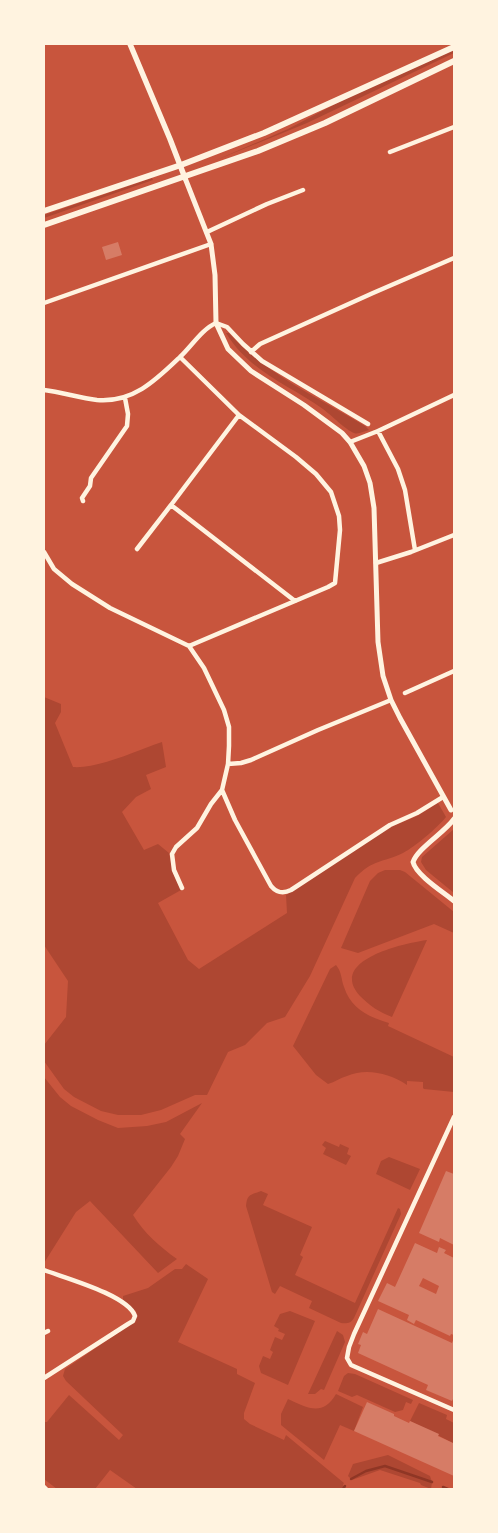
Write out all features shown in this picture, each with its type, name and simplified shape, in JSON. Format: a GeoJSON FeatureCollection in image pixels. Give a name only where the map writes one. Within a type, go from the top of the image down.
{"type":"FeatureCollection","features":[{"type":"Feature","properties":{"kind":"main road"},"geometry":{"type":"LineString","coordinates":[[130,44],[185,178]]}},
{"type":"Feature","properties":{"kind":"main road"},"geometry":{"type":"LineString","coordinates":[[44,211],[181,165],[285,124],[454,47]]}},
{"type":"Feature","properties":{"kind":"main road"},"geometry":{"type":"LineString","coordinates":[[44,225],[185,178],[258,151],[301,133],[454,61]]}},
{"type":"Feature","properties":{"kind":"street"},"geometry":{"type":"LineString","coordinates":[[390,152],[454,127]]}},
{"type":"Feature","properties":{"kind":"street"},"geometry":{"type":"LineString","coordinates":[[185,178],[211,244],[215,275],[216,323],[228,349],[243,364],[325,420],[350,442],[364,466],[370,483],[374,508],[378,642],[383,676],[391,700],[451,810]]}},
{"type":"Feature","properties":{"kind":"street"},"geometry":{"type":"LineString","coordinates":[[207,232],[266,204],[303,190]]}},
{"type":"Feature","properties":{"kind":"street"},"geometry":{"type":"LineString","coordinates":[[44,303],[211,244]]}},
{"type":"Feature","properties":{"kind":"street"},"geometry":{"type":"LineString","coordinates":[[251,352],[260,344],[454,258]]}},
{"type":"Feature","properties":{"kind":"street"},"geometry":{"type":"LineString","coordinates":[[44,390],[97,400],[125,398],[150,384],[209,327],[216,323],[227,327],[251,352],[278,372],[368,424]]}},
{"type":"Feature","properties":{"kind":"street"},"geometry":{"type":"LineString","coordinates":[[180,357],[239,415],[316,474],[331,492],[340,516],[335,583],[333,585],[189,646]]}},
{"type":"Feature","properties":{"kind":"street"},"geometry":{"type":"LineString","coordinates":[[350,442],[454,396]]}},
{"type":"Feature","properties":{"kind":"street"},"geometry":{"type":"LineString","coordinates":[[83,501],[82,498],[90,486],[91,478],[127,426],[128,414],[125,398]]}},
{"type":"Feature","properties":{"kind":"street"},"geometry":{"type":"LineString","coordinates":[[137,549],[239,415]]}},
{"type":"Feature","properties":{"kind":"street"},"geometry":{"type":"LineString","coordinates":[[378,431],[398,469],[405,490],[415,550]]}},
{"type":"Feature","properties":{"kind":"street"},"geometry":{"type":"LineString","coordinates":[[171,505],[295,601]]}},
{"type":"Feature","properties":{"kind":"street"},"geometry":{"type":"LineString","coordinates":[[376,563],[454,535]]}},
{"type":"Feature","properties":{"kind":"street"},"geometry":{"type":"LineString","coordinates":[[44,552],[49,563],[60,576],[97,600],[189,646],[208,675],[228,720],[228,764],[222,790],[197,828],[176,847],[172,854],[174,870],[182,888]]}},
{"type":"Feature","properties":{"kind":"street"},"geometry":{"type":"LineString","coordinates":[[404,693],[454,671]]}},
{"type":"Feature","properties":{"kind":"street"},"geometry":{"type":"LineString","coordinates":[[228,764],[251,760],[391,700]]}},
{"type":"Feature","properties":{"kind":"street"},"geometry":{"type":"LineString","coordinates":[[222,790],[271,886],[275,891],[282,893],[290,890],[390,825],[417,813],[443,797]]}},
{"type":"Feature","properties":{"kind":"street"},"geometry":{"type":"LineString","coordinates":[[454,819],[414,859],[414,866],[420,873],[454,901]]}},
{"type":"Feature","properties":{"kind":"street"},"geometry":{"type":"LineString","coordinates":[[454,1117],[354,1334],[347,1358],[351,1365],[454,1410]]}},
{"type":"Feature","properties":{"kind":"street"},"geometry":{"type":"LineString","coordinates":[[44,1270],[114,1296],[134,1313],[133,1321],[100,1344],[44,1378]]}},
{"type":"Feature","properties":{"kind":"shaded area"},"geometry":{"type":"Polygon","coordinates":[[[454,50],[454,53],[307,123],[214,161],[288,129],[343,100],[454,50]]]}},
{"type":"Feature","properties":{"kind":"shaded area"},"geometry":{"type":"Polygon","coordinates":[[[152,178],[153,180],[44,218],[44,215],[152,178]]]}},
{"type":"Feature","properties":{"kind":"shaded area"},"geometry":{"type":"Polygon","coordinates":[[[226,333],[229,333],[258,360],[275,372],[369,430],[356,433],[347,429],[310,400],[258,368],[246,358],[226,333]]]}},
{"type":"Feature","properties":{"kind":"shaded area"},"geometry":{"type":"Polygon","coordinates":[[[44,697],[61,704],[61,712],[55,723],[73,767],[106,762],[162,742],[166,767],[146,775],[151,789],[136,797],[122,812],[144,850],[158,844],[169,853],[173,873],[181,890],[158,903],[188,960],[199,969],[287,913],[286,895],[386,829],[417,816],[438,803],[446,817],[408,850],[367,867],[355,878],[310,976],[285,1017],[267,1023],[245,1045],[228,1052],[207,1095],[195,1095],[161,1110],[141,1115],[118,1115],[101,1111],[74,1097],[64,1089],[44,1061],[44,1045],[66,1017],[68,981],[44,945],[44,697]]]}},
{"type":"Feature","properties":{"kind":"shaded area"},"geometry":{"type":"Polygon","coordinates":[[[454,829],[454,893],[426,870],[421,862],[422,857],[454,829]]]}},
{"type":"Feature","properties":{"kind":"shaded area"},"geometry":{"type":"Polygon","coordinates":[[[385,870],[405,872],[454,912],[454,933],[434,924],[358,953],[341,948],[370,881],[378,873],[385,870]]]}},
{"type":"Feature","properties":{"kind":"shaded area"},"geometry":{"type":"Polygon","coordinates":[[[427,940],[392,1017],[367,1003],[360,996],[353,983],[353,972],[361,963],[387,950],[427,940]]]}},
{"type":"Feature","properties":{"kind":"shaded area"},"geometry":{"type":"Polygon","coordinates":[[[336,965],[347,995],[362,1011],[389,1023],[388,1026],[454,1057],[454,1092],[424,1089],[423,1082],[407,1081],[407,1085],[393,1077],[370,1072],[354,1074],[328,1084],[316,1075],[293,1046],[330,969],[336,965]]]}},
{"type":"Feature","properties":{"kind":"shaded area"},"geometry":{"type":"Polygon","coordinates":[[[44,1077],[60,1097],[71,1106],[118,1128],[147,1126],[166,1122],[202,1103],[180,1134],[185,1139],[178,1156],[133,1215],[142,1228],[164,1250],[177,1259],[158,1273],[90,1201],[76,1212],[44,1263],[44,1077]]]}},
{"type":"Feature","properties":{"kind":"shaded area"},"geometry":{"type":"Polygon","coordinates":[[[325,1141],[339,1147],[340,1144],[349,1148],[347,1154],[351,1156],[346,1165],[323,1154],[326,1148],[322,1145],[325,1141]]]}},
{"type":"Feature","properties":{"kind":"shaded area"},"geometry":{"type":"Polygon","coordinates":[[[389,1157],[420,1169],[410,1190],[376,1174],[381,1161],[389,1157]]]}},
{"type":"Feature","properties":{"kind":"shaded area"},"geometry":{"type":"Polygon","coordinates":[[[261,1191],[268,1194],[263,1205],[312,1227],[300,1255],[303,1257],[295,1275],[355,1303],[398,1208],[400,1209],[401,1214],[354,1318],[350,1322],[341,1323],[309,1308],[312,1301],[280,1286],[275,1294],[272,1292],[246,1206],[252,1194],[261,1191]]]}},
{"type":"Feature","properties":{"kind":"shaded area"},"geometry":{"type":"Polygon","coordinates":[[[186,1264],[208,1279],[178,1342],[237,1369],[237,1374],[255,1383],[244,1413],[244,1419],[250,1424],[284,1440],[286,1435],[344,1483],[343,1485],[346,1489],[137,1489],[110,1470],[95,1489],[57,1489],[44,1479],[44,1422],[47,1422],[69,1395],[119,1440],[123,1435],[66,1381],[63,1376],[65,1369],[134,1322],[137,1316],[136,1311],[123,1301],[123,1296],[148,1288],[175,1269],[182,1269],[186,1264]]]}},
{"type":"Feature","properties":{"kind":"shaded area"},"geometry":{"type":"Polygon","coordinates":[[[290,1311],[315,1321],[288,1385],[261,1373],[259,1366],[263,1356],[270,1359],[273,1352],[270,1350],[275,1337],[282,1340],[285,1334],[278,1331],[279,1329],[274,1326],[280,1314],[290,1311]]]}},
{"type":"Feature","properties":{"kind":"shaded area"},"geometry":{"type":"Polygon","coordinates":[[[337,1331],[343,1335],[345,1342],[324,1390],[321,1389],[315,1394],[308,1394],[337,1331]]]}},
{"type":"Feature","properties":{"kind":"shaded area"},"geometry":{"type":"Polygon","coordinates":[[[348,1373],[355,1374],[413,1400],[411,1404],[406,1402],[403,1410],[395,1412],[357,1395],[352,1397],[338,1391],[344,1376],[348,1373]]]}},
{"type":"Feature","properties":{"kind":"shaded area"},"geometry":{"type":"Polygon","coordinates":[[[336,1394],[363,1407],[354,1431],[340,1425],[324,1460],[281,1425],[281,1414],[288,1399],[314,1409],[326,1406],[336,1394]]]}},
{"type":"Feature","properties":{"kind":"shaded area"},"geometry":{"type":"Polygon","coordinates":[[[419,1403],[447,1415],[446,1419],[454,1423],[453,1443],[410,1421],[419,1403]]]}},
{"type":"Feature","properties":{"kind":"shaded area"},"geometry":{"type":"Polygon","coordinates":[[[388,1455],[430,1476],[432,1482],[431,1489],[420,1483],[380,1470],[352,1480],[348,1476],[353,1464],[388,1455]]]}},
{"type":"Feature","properties":{"kind":"building"},"geometry":{"type":"Polygon","coordinates":[[[118,242],[122,255],[106,260],[102,247],[118,242]]]}},
{"type":"Feature","properties":{"kind":"building"},"geometry":{"type":"Polygon","coordinates":[[[446,1171],[454,1174],[454,1245],[440,1238],[439,1242],[419,1233],[446,1171]]]}},
{"type":"Feature","properties":{"kind":"building"},"geometry":{"type":"Polygon","coordinates":[[[415,1243],[437,1253],[439,1247],[446,1250],[444,1253],[454,1258],[454,1335],[451,1334],[450,1336],[416,1320],[414,1324],[407,1320],[409,1315],[378,1301],[387,1283],[395,1287],[415,1243]],[[423,1278],[419,1286],[436,1294],[439,1286],[423,1278]]]}},
{"type":"Feature","properties":{"kind":"building"},"geometry":{"type":"Polygon","coordinates":[[[378,1309],[452,1343],[454,1338],[454,1397],[452,1401],[426,1390],[428,1385],[358,1353],[361,1345],[358,1344],[363,1332],[367,1334],[378,1309]]]}},
{"type":"Feature","properties":{"kind":"building"},"geometry":{"type":"Polygon","coordinates":[[[367,1402],[409,1423],[410,1421],[439,1434],[438,1436],[453,1443],[454,1441],[454,1476],[354,1431],[367,1402]]]}},
{"type":"Feature","properties":{"kind":"waterway"},"geometry":{"type":"LineString","coordinates":[[351,1479],[366,1471],[385,1466],[432,1482]]}},
{"type":"Feature","properties":{"kind":"waterway"},"geometry":{"type":"LineString","coordinates":[[443,1487],[448,1489]]}}]}
